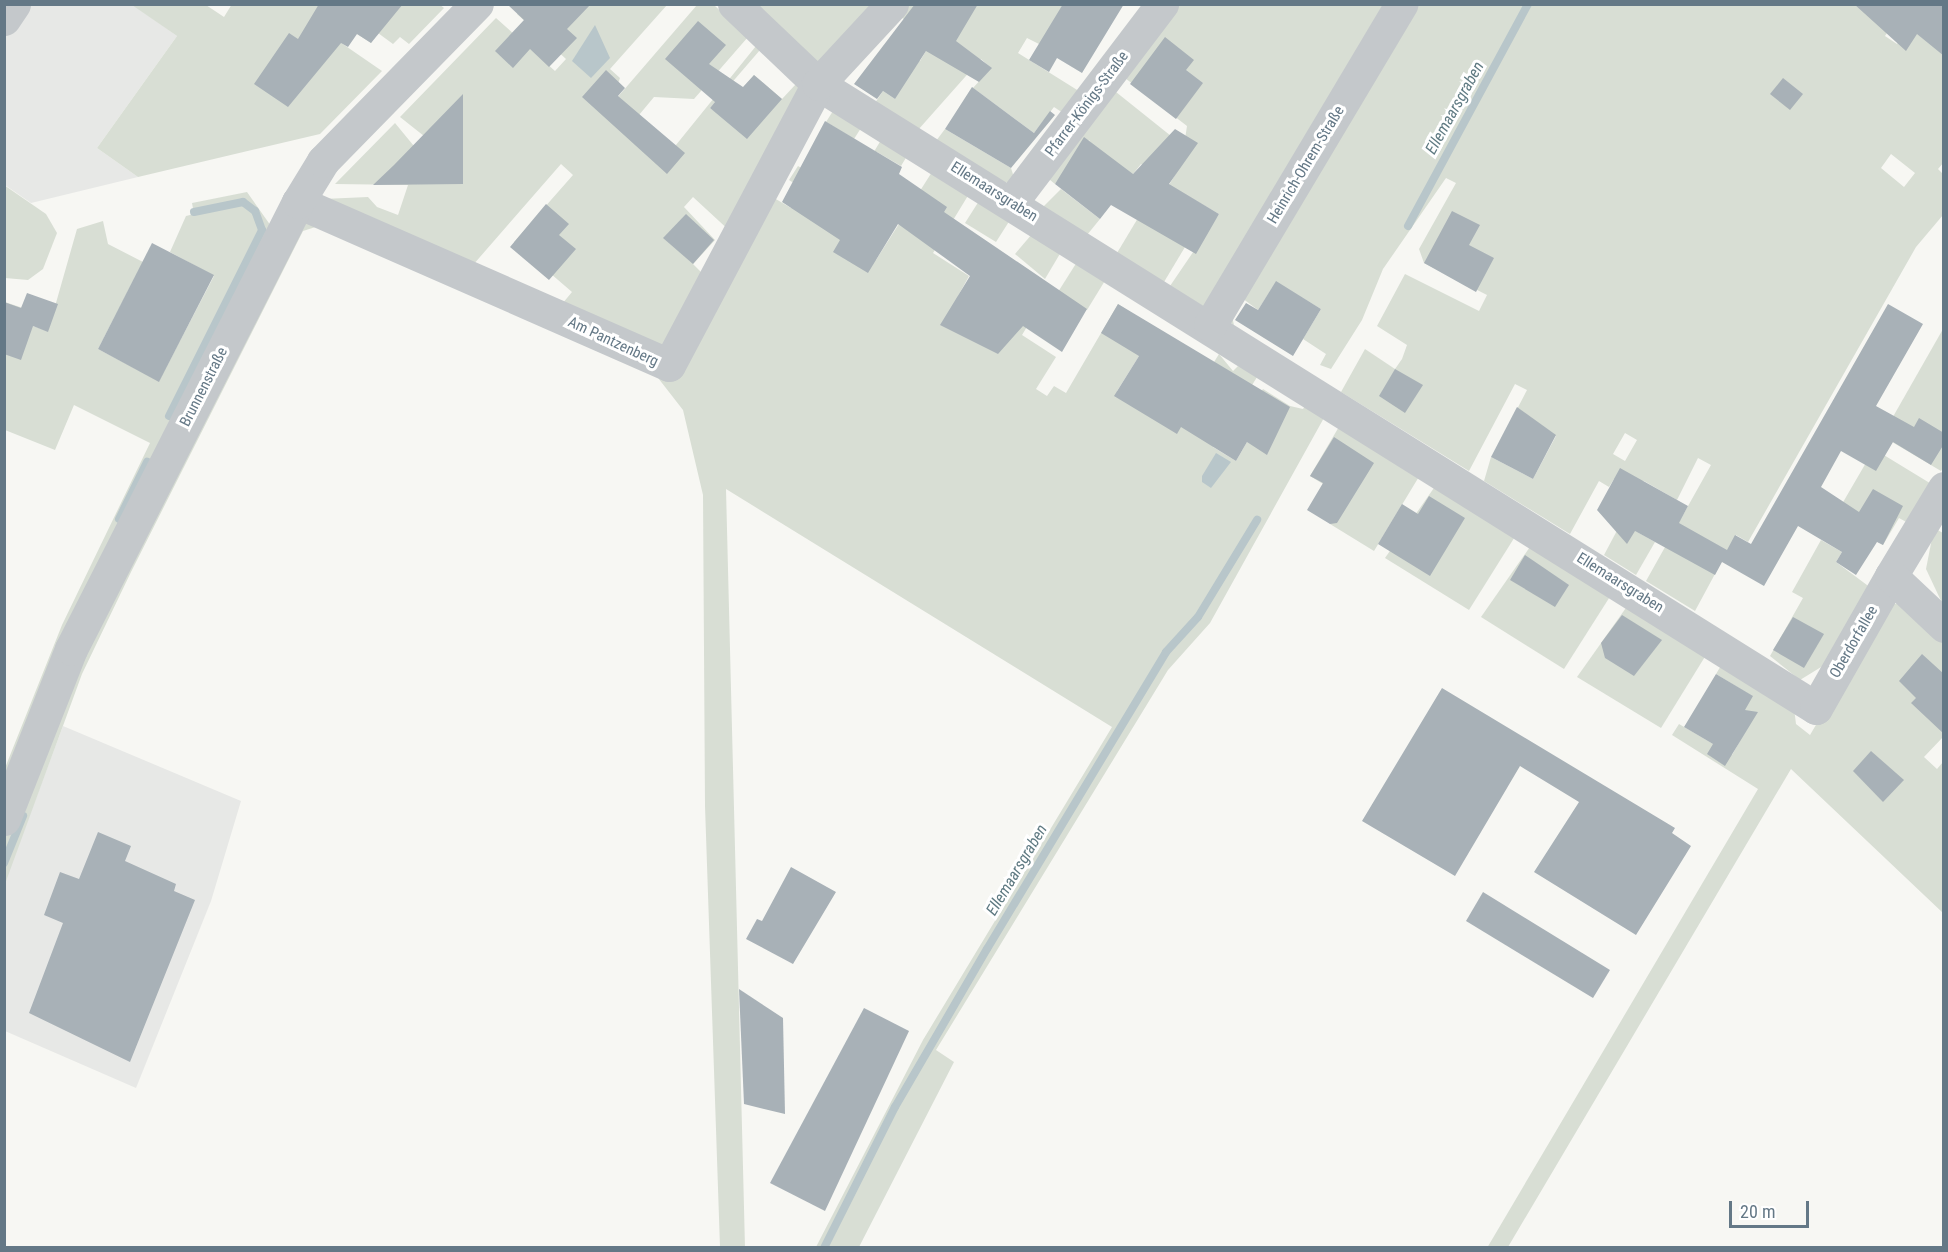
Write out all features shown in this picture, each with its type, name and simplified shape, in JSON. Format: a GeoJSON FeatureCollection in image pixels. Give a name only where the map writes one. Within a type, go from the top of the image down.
{"type":"FeatureCollection","features":[{"type":"Feature","properties":{"kind":"street"},"geometry":{"type":"LineString","coordinates":[[4,19],[14,4]]}},
{"type":"Feature","properties":{"kind":"street","name":"Brunnenstraße"},"geometry":{"type":"LineString","coordinates":[[4,819],[71,650],[298,202],[322,161],[477,4]]}},
{"type":"Feature","properties":{"kind":"street","name":"Ellemaarsgraben"},"geometry":{"type":"LineString","coordinates":[[734,4],[818,84],[1210,325],[1816,708]]}},
{"type":"Feature","properties":{"kind":"street"},"geometry":{"type":"LineString","coordinates":[[818,84],[892,4]]}},
{"type":"Feature","properties":{"kind":"street","name":"Pfarrer-Königs-Straße"},"geometry":{"type":"LineString","coordinates":[[1011,203],[1162,4]]}},
{"type":"Feature","properties":{"kind":"street","name":"Heinrich-Ohrem-Straße"},"geometry":{"type":"LineString","coordinates":[[1210,325],[1401,4]]}},
{"type":"Feature","properties":{"kind":"street","name":"Am Pantzenberg"},"geometry":{"type":"LineString","coordinates":[[298,202],[669,365],[818,84]]}},
{"type":"Feature","properties":{"kind":"street","name":"Oberdorfallee"},"geometry":{"type":"LineString","coordinates":[[1816,708],[1944,488]]}},
{"type":"Feature","properties":{"kind":"street"},"geometry":{"type":"LineString","coordinates":[[1891,576],[1944,626]]}},
{"type":"Feature","properties":{"kind":"shaded area"},"geometry":{"type":"Polygon","coordinates":[[[132,4],[177,36],[97,148],[138,177],[31,203],[5,185],[4,32],[23,5],[132,4]]]}},
{"type":"Feature","properties":{"kind":"shaded area"},"geometry":{"type":"Polygon","coordinates":[[[232,4],[439,4],[444,8],[409,44],[400,37],[393,44],[378,33],[371,43],[357,34],[321,29],[382,71],[320,134],[138,177],[97,148],[177,36],[132,5],[206,5],[224,17],[232,4]]]}},
{"type":"Feature","properties":{"kind":"shaded area"},"geometry":{"type":"Polygon","coordinates":[[[521,5],[667,5],[610,69],[620,78],[610,106],[697,5],[714,5],[748,37],[694,99],[654,97],[624,133],[659,166],[756,46],[760,50],[710,108],[720,115],[754,75],[782,99],[796,84],[801,90],[732,233],[693,197],[684,207],[715,240],[693,264],[708,279],[769,195],[791,208],[803,189],[789,180],[798,166],[827,183],[876,260],[932,172],[969,194],[933,253],[969,276],[958,296],[1051,287],[1022,335],[1056,357],[1036,389],[1047,396],[1054,386],[1066,393],[1118,304],[1156,329],[1117,391],[1129,398],[1198,388],[1219,354],[1233,371],[1238,366],[1259,374],[1213,447],[1236,461],[1247,442],[1235,435],[1263,389],[1290,406],[1303,409],[1306,404],[1325,416],[1210,623],[1168,670],[936,1050],[954,1062],[859,1247],[816,1247],[923,1040],[1112,727],[726,489],[745,1247],[720,1247],[705,806],[703,495],[683,410],[655,374],[325,224],[303,231],[131,572],[82,674],[5,884],[5,768],[62,625],[150,443],[74,405],[55,450],[5,430],[5,302],[23,308],[18,321],[48,331],[77,229],[103,221],[108,244],[143,262],[98,349],[159,381],[214,276],[170,252],[186,216],[194,214],[192,203],[247,192],[271,226],[323,199],[368,197],[377,207],[398,215],[408,185],[335,184],[395,123],[418,151],[429,140],[400,117],[496,18],[555,71],[566,59],[517,14],[521,5]],[[561,164],[473,265],[562,304],[572,292],[514,242],[573,175],[561,164]]]}},
{"type":"Feature","properties":{"kind":"shaded area"},"geometry":{"type":"Polygon","coordinates":[[[754,5],[883,5],[816,65],[754,5]]]}},
{"type":"Feature","properties":{"kind":"shaded area"},"geometry":{"type":"Polygon","coordinates":[[[900,5],[1069,5],[1039,44],[1027,38],[1018,53],[1082,93],[1066,115],[1054,107],[1034,133],[973,88],[991,68],[981,59],[918,130],[875,103],[883,91],[895,99],[900,49],[920,61],[926,51],[906,20],[892,13],[900,5]]]}},
{"type":"Feature","properties":{"kind":"shaded area"},"geometry":{"type":"Polygon","coordinates":[[[1176,5],[1905,5],[1885,36],[1897,44],[1925,5],[1943,5],[1944,162],[1938,169],[1943,174],[1943,215],[1916,247],[1748,542],[1736,535],[1695,611],[1646,581],[1711,465],[1698,458],[1677,500],[1644,481],[1614,479],[1609,487],[1599,481],[1570,534],[1484,481],[1491,457],[1533,479],[1556,436],[1515,413],[1527,390],[1515,384],[1469,471],[1341,392],[1365,349],[1395,369],[1402,359],[1407,345],[1377,326],[1405,274],[1479,311],[1487,295],[1424,263],[1419,249],[1456,183],[1446,178],[1383,269],[1362,320],[1331,369],[1320,365],[1326,354],[1303,339],[1321,309],[1276,282],[1258,310],[1238,295],[1230,308],[1234,325],[1170,286],[1219,214],[1169,185],[1181,165],[1187,126],[1125,78],[1176,5]],[[1891,154],[1881,168],[1904,187],[1915,173],[1891,154]],[[1625,433],[1613,454],[1625,461],[1637,440],[1625,433]]]}},
{"type":"Feature","properties":{"kind":"shaded area"},"geometry":{"type":"Polygon","coordinates":[[[595,25],[610,58],[591,78],[572,61],[595,25]]]}},
{"type":"Feature","properties":{"kind":"shaded area"},"geometry":{"type":"Polygon","coordinates":[[[1111,88],[1176,140],[1152,172],[1141,164],[1121,189],[1089,140],[1055,184],[1044,175],[1111,88]]]}},
{"type":"Feature","properties":{"kind":"shaded area"},"geometry":{"type":"Polygon","coordinates":[[[833,111],[861,128],[854,139],[826,122],[833,111]]]}},
{"type":"Feature","properties":{"kind":"shaded area"},"geometry":{"type":"Polygon","coordinates":[[[945,129],[1011,168],[1015,181],[1003,183],[936,141],[945,129]]]}},
{"type":"Feature","properties":{"kind":"shaded area"},"geometry":{"type":"Polygon","coordinates":[[[881,140],[907,156],[901,166],[877,152],[872,155],[881,140]]]}},
{"type":"Feature","properties":{"kind":"shaded area"},"geometry":{"type":"Polygon","coordinates":[[[4,185],[46,214],[57,233],[43,269],[28,280],[5,278],[4,185]]]}},
{"type":"Feature","properties":{"kind":"shaded area"},"geometry":{"type":"Polygon","coordinates":[[[1061,189],[1100,219],[1087,235],[1043,207],[1061,189]]]}},
{"type":"Feature","properties":{"kind":"shaded area"},"geometry":{"type":"Polygon","coordinates":[[[979,201],[1010,220],[996,242],[965,223],[979,201]]]}},
{"type":"Feature","properties":{"kind":"shaded area"},"geometry":{"type":"Polygon","coordinates":[[[1141,213],[1185,247],[1164,282],[1117,253],[1141,213]]]}},
{"type":"Feature","properties":{"kind":"shaded area"},"geometry":{"type":"Polygon","coordinates":[[[1032,234],[1061,252],[1045,279],[1015,254],[1032,234]]]}},
{"type":"Feature","properties":{"kind":"shaded area"},"geometry":{"type":"Polygon","coordinates":[[[1077,262],[1106,279],[1087,310],[1058,292],[1077,262]]]}},
{"type":"Feature","properties":{"kind":"shaded area"},"geometry":{"type":"Polygon","coordinates":[[[1943,329],[1943,468],[1941,471],[1882,436],[1943,329]]]}},
{"type":"Feature","properties":{"kind":"shaded area"},"geometry":{"type":"Polygon","coordinates":[[[1340,425],[1420,475],[1374,551],[1330,524],[1346,498],[1310,476],[1340,425]]]}},
{"type":"Feature","properties":{"kind":"shaded area"},"geometry":{"type":"Polygon","coordinates":[[[1874,449],[1933,485],[1910,524],[1899,518],[1883,545],[1835,516],[1874,449]]]}},
{"type":"Feature","properties":{"kind":"shaded area"},"geometry":{"type":"Polygon","coordinates":[[[1216,453],[1231,462],[1211,488],[1202,482],[1202,476],[1216,453]]]}},
{"type":"Feature","properties":{"kind":"shaded area"},"geometry":{"type":"Polygon","coordinates":[[[1436,485],[1516,535],[1469,610],[1385,558],[1436,485]]]}},
{"type":"Feature","properties":{"kind":"shaded area"},"geometry":{"type":"Polygon","coordinates":[[[1621,523],[1655,542],[1636,575],[1604,555],[1621,523]]]}},
{"type":"Feature","properties":{"kind":"shaded area"},"geometry":{"type":"Polygon","coordinates":[[[1934,528],[1943,533],[1943,605],[1926,569],[1934,528]]]}},
{"type":"Feature","properties":{"kind":"shaded area"},"geometry":{"type":"Polygon","coordinates":[[[1821,540],[1842,552],[1836,562],[1871,588],[1826,664],[1800,680],[1770,656],[1803,598],[1792,592],[1821,540]]]}},
{"type":"Feature","properties":{"kind":"shaded area"},"geometry":{"type":"Polygon","coordinates":[[[1532,544],[1611,595],[1564,669],[1481,617],[1532,544]]]}},
{"type":"Feature","properties":{"kind":"shaded area"},"geometry":{"type":"Polygon","coordinates":[[[1902,603],[1943,643],[1943,737],[1924,757],[1937,769],[1943,762],[1943,913],[1791,769],[1508,1247],[1487,1248],[1758,789],[1672,735],[1679,724],[1732,755],[1740,741],[1729,734],[1752,696],[1716,674],[1722,664],[1794,708],[1796,724],[1810,735],[1887,605],[1902,603]]]}},
{"type":"Feature","properties":{"kind":"shaded area"},"geometry":{"type":"Polygon","coordinates":[[[1628,605],[1706,655],[1661,728],[1577,677],[1628,605]]]}},
{"type":"Feature","properties":{"kind":"shaded area"},"geometry":{"type":"Polygon","coordinates":[[[63,726],[241,801],[211,901],[136,1088],[5,1031],[4,884],[63,726]]]}},
{"type":"Feature","properties":{"kind":"building"},"geometry":{"type":"Polygon","coordinates":[[[319,4],[403,4],[371,43],[357,34],[348,47],[341,43],[288,107],[254,84],[289,33],[298,39],[319,4]]]}},
{"type":"Feature","properties":{"kind":"building"},"geometry":{"type":"Polygon","coordinates":[[[507,4],[591,4],[567,29],[577,38],[549,67],[530,49],[513,68],[495,51],[524,20],[507,4]]]}},
{"type":"Feature","properties":{"kind":"building"},"geometry":{"type":"Polygon","coordinates":[[[915,4],[978,4],[956,41],[992,68],[979,82],[926,51],[895,99],[883,91],[877,99],[854,84],[915,4]]]}},
{"type":"Feature","properties":{"kind":"building"},"geometry":{"type":"Polygon","coordinates":[[[1063,4],[1124,4],[1082,73],[1057,58],[1049,72],[1029,60],[1063,4]]]}},
{"type":"Feature","properties":{"kind":"building"},"geometry":{"type":"Polygon","coordinates":[[[1854,4],[1944,4],[1944,56],[1917,34],[1906,51],[1854,4]]]}},
{"type":"Feature","properties":{"kind":"building"},"geometry":{"type":"Polygon","coordinates":[[[698,21],[726,45],[709,64],[743,87],[754,75],[782,99],[747,139],[710,108],[715,102],[665,59],[698,21]]]}},
{"type":"Feature","properties":{"kind":"building"},"geometry":{"type":"Polygon","coordinates":[[[1165,37],[1194,60],[1186,70],[1203,83],[1176,119],[1130,84],[1165,37]]]}},
{"type":"Feature","properties":{"kind":"building"},"geometry":{"type":"Polygon","coordinates":[[[606,70],[625,88],[618,96],[685,153],[667,174],[582,97],[606,70]]]}},
{"type":"Feature","properties":{"kind":"building"},"geometry":{"type":"Polygon","coordinates":[[[1783,78],[1803,94],[1790,110],[1770,94],[1783,78]]]}},
{"type":"Feature","properties":{"kind":"building"},"geometry":{"type":"Polygon","coordinates":[[[972,87],[1034,133],[1050,111],[1055,115],[1011,168],[945,129],[972,87]]]}},
{"type":"Feature","properties":{"kind":"building"},"geometry":{"type":"Polygon","coordinates":[[[463,94],[463,184],[373,185],[394,165],[463,94]]]}},
{"type":"Feature","properties":{"kind":"building"},"geometry":{"type":"Polygon","coordinates":[[[825,121],[902,167],[899,174],[947,207],[944,212],[1087,309],[1062,352],[1023,326],[998,354],[940,325],[970,276],[898,224],[868,273],[833,252],[840,240],[782,202],[825,121]]]}},
{"type":"Feature","properties":{"kind":"building"},"geometry":{"type":"Polygon","coordinates":[[[1175,129],[1198,143],[1169,184],[1219,214],[1196,254],[1111,205],[1100,219],[1055,184],[1084,137],[1133,174],[1175,129]]]}},
{"type":"Feature","properties":{"kind":"building"},"geometry":{"type":"Polygon","coordinates":[[[546,204],[569,224],[559,235],[576,249],[549,280],[510,247],[546,204]]]}},
{"type":"Feature","properties":{"kind":"building"},"geometry":{"type":"Polygon","coordinates":[[[1452,211],[1480,225],[1469,245],[1494,258],[1476,292],[1424,263],[1452,211]]]}},
{"type":"Feature","properties":{"kind":"building"},"geometry":{"type":"Polygon","coordinates":[[[686,214],[714,240],[693,264],[663,238],[686,214]]]}},
{"type":"Feature","properties":{"kind":"building"},"geometry":{"type":"Polygon","coordinates":[[[152,243],[214,275],[159,382],[98,349],[152,243]]]}},
{"type":"Feature","properties":{"kind":"building"},"geometry":{"type":"Polygon","coordinates":[[[1276,281],[1321,309],[1293,356],[1235,320],[1246,303],[1258,310],[1276,281]]]}},
{"type":"Feature","properties":{"kind":"building"},"geometry":{"type":"Polygon","coordinates":[[[27,293],[58,304],[48,332],[33,326],[21,360],[4,354],[4,302],[21,308],[27,293]]]}},
{"type":"Feature","properties":{"kind":"building"},"geometry":{"type":"Polygon","coordinates":[[[1118,304],[1290,407],[1267,455],[1247,442],[1236,461],[1181,427],[1177,434],[1114,396],[1139,356],[1101,333],[1118,304]]]}},
{"type":"Feature","properties":{"kind":"building"},"geometry":{"type":"Polygon","coordinates":[[[1888,304],[1923,324],[1876,406],[1914,427],[1919,418],[1944,433],[1944,444],[1931,465],[1893,442],[1876,471],[1841,451],[1821,487],[1859,512],[1873,489],[1903,506],[1883,545],[1877,542],[1856,575],[1836,562],[1842,552],[1798,526],[1764,586],[1722,562],[1715,575],[1635,531],[1627,544],[1597,510],[1620,468],[1688,506],[1679,523],[1727,550],[1735,535],[1751,544],[1888,304]]]}},
{"type":"Feature","properties":{"kind":"building"},"geometry":{"type":"Polygon","coordinates":[[[1395,369],[1423,385],[1405,413],[1379,396],[1395,369]]]}},
{"type":"Feature","properties":{"kind":"building"},"geometry":{"type":"Polygon","coordinates":[[[1517,407],[1556,435],[1533,479],[1491,457],[1517,407]]]}},
{"type":"Feature","properties":{"kind":"building"},"geometry":{"type":"Polygon","coordinates":[[[1334,437],[1374,463],[1337,523],[1330,524],[1307,510],[1323,483],[1310,476],[1334,437]]]}},
{"type":"Feature","properties":{"kind":"building"},"geometry":{"type":"Polygon","coordinates":[[[1429,496],[1465,518],[1430,576],[1378,544],[1402,504],[1418,514],[1429,496]]]}},
{"type":"Feature","properties":{"kind":"building"},"geometry":{"type":"Polygon","coordinates":[[[1525,555],[1569,585],[1555,607],[1510,580],[1525,555]]]}},
{"type":"Feature","properties":{"kind":"building"},"geometry":{"type":"Polygon","coordinates":[[[1622,615],[1662,640],[1634,676],[1605,658],[1601,643],[1622,615]]]}},
{"type":"Feature","properties":{"kind":"building"},"geometry":{"type":"Polygon","coordinates":[[[1793,617],[1824,634],[1804,668],[1773,650],[1793,617]]]}},
{"type":"Feature","properties":{"kind":"building"},"geometry":{"type":"Polygon","coordinates":[[[1922,654],[1944,674],[1944,734],[1911,703],[1916,698],[1899,681],[1922,654]]]}},
{"type":"Feature","properties":{"kind":"building"},"geometry":{"type":"Polygon","coordinates":[[[1716,674],[1753,696],[1745,710],[1758,712],[1725,766],[1707,754],[1713,744],[1684,727],[1716,674]]]}},
{"type":"Feature","properties":{"kind":"building"},"geometry":{"type":"Polygon","coordinates":[[[1442,688],[1675,828],[1672,833],[1691,846],[1636,935],[1534,872],[1579,802],[1520,766],[1455,876],[1362,821],[1442,688]]]}},
{"type":"Feature","properties":{"kind":"building"},"geometry":{"type":"Polygon","coordinates":[[[1871,751],[1904,780],[1883,802],[1853,771],[1871,751]]]}},
{"type":"Feature","properties":{"kind":"building"},"geometry":{"type":"Polygon","coordinates":[[[98,832],[131,846],[125,861],[176,884],[174,891],[195,900],[130,1062],[29,1013],[63,923],[44,915],[60,872],[79,879],[98,832]]]}},
{"type":"Feature","properties":{"kind":"building"},"geometry":{"type":"Polygon","coordinates":[[[791,867],[836,892],[793,964],[746,939],[757,919],[762,921],[791,867]]]}},
{"type":"Feature","properties":{"kind":"building"},"geometry":{"type":"Polygon","coordinates":[[[1483,892],[1610,970],[1593,998],[1466,921],[1483,892]]]}},
{"type":"Feature","properties":{"kind":"building"},"geometry":{"type":"Polygon","coordinates":[[[739,989],[783,1018],[785,1114],[744,1104],[739,989]]]}},
{"type":"Feature","properties":{"kind":"building"},"geometry":{"type":"Polygon","coordinates":[[[864,1008],[909,1031],[825,1211],[770,1183],[864,1008]]]}},
{"type":"Feature","properties":{"kind":"waterway","name":"Ellemaarsgraben"},"geometry":{"type":"LineString","coordinates":[[1408,226],[1528,4]]}},
{"type":"Feature","properties":{"kind":"waterway"},"geometry":{"type":"LineString","coordinates":[[169,416],[262,230],[255,211],[243,202],[194,212]]}},
{"type":"Feature","properties":{"kind":"waterway"},"geometry":{"type":"LineString","coordinates":[[119,519],[147,462]]}},
{"type":"Feature","properties":{"kind":"waterway","name":"Ellemaarsgraben"},"geometry":{"type":"LineString","coordinates":[[824,1248],[895,1107],[987,949],[1166,652],[1198,617],[1257,520]]}},
{"type":"Feature","properties":{"kind":"waterway"},"geometry":{"type":"LineString","coordinates":[[4,863],[23,816]]}}]}
